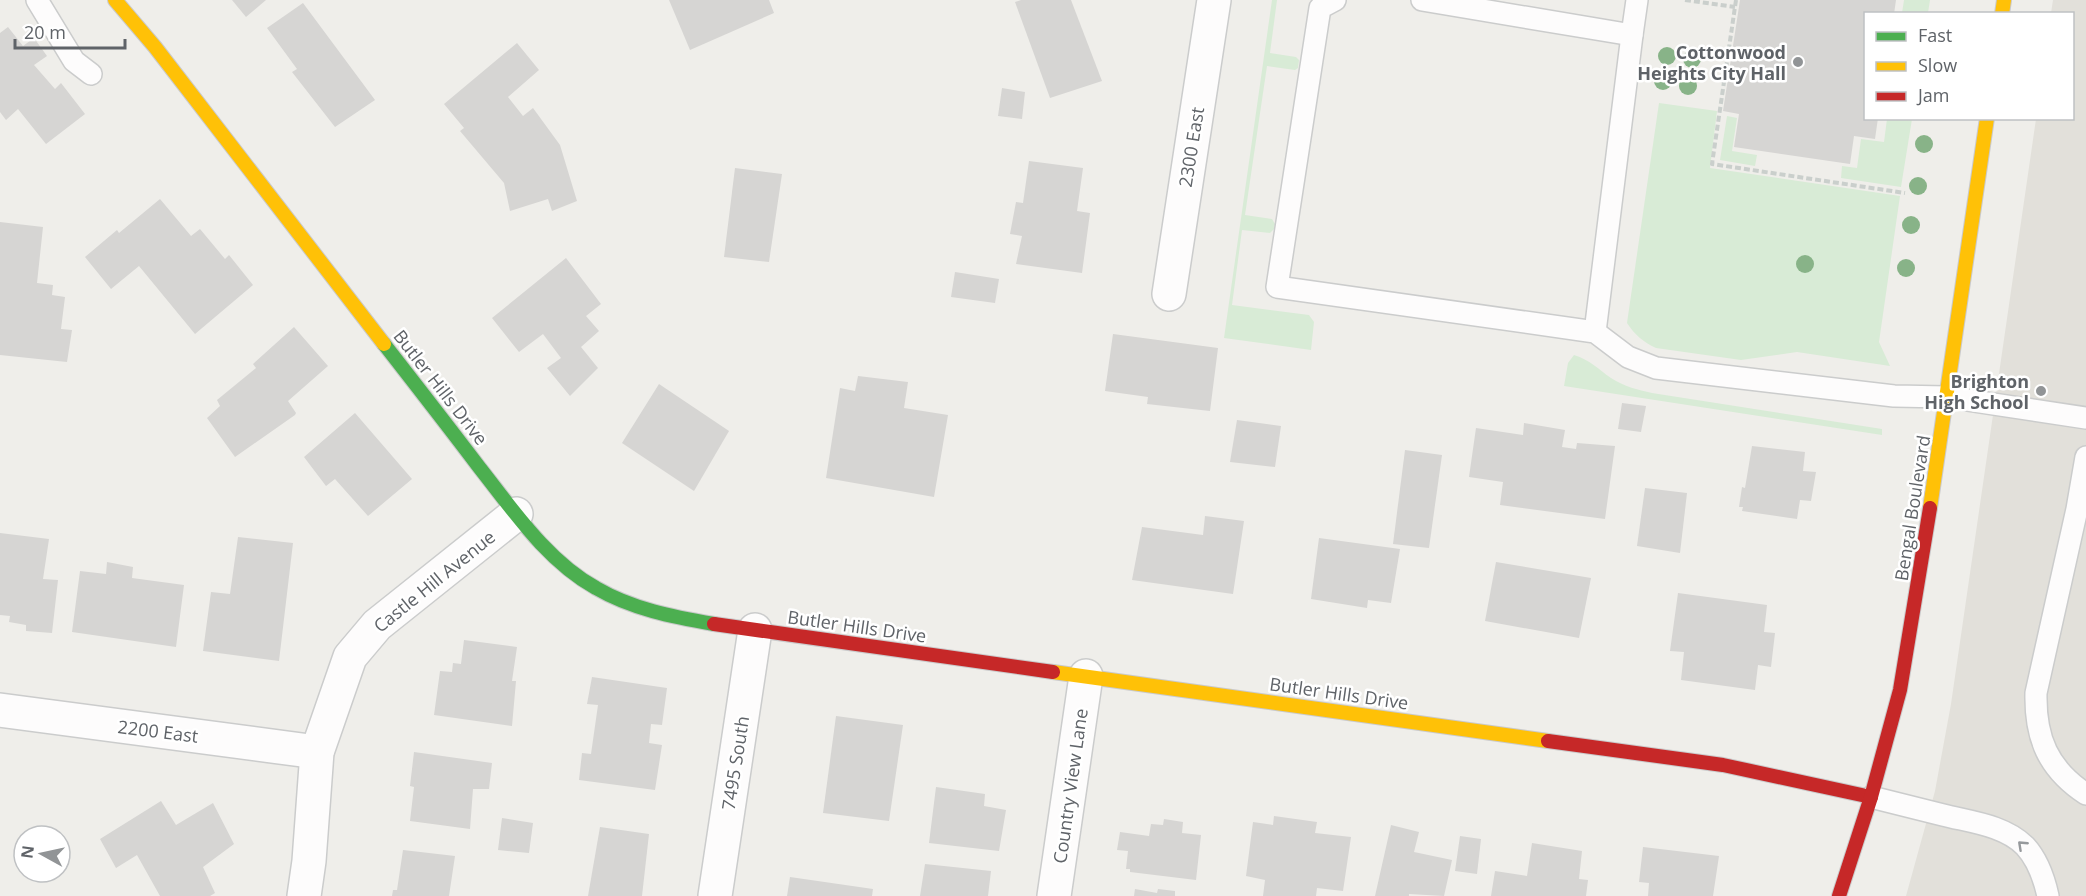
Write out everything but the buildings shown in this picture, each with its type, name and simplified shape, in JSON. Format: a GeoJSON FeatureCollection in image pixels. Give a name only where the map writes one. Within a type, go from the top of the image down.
{"type":"FeatureCollection","features":[{"type":"Feature","properties":{"kind":"street","name":"Butler Hills Drive"},"geometry":{"type":"LineString","coordinates":[[116,0],[155,47],[516,514],[575,575],[613,597],[654,611],[755,630],[1723,765],[1870,797]]}},
{"type":"Feature","properties":{"kind":"street","name":"2300 East"},"geometry":{"type":"LineString","coordinates":[[1169,294],[1214,0]]}},
{"type":"Feature","properties":{"kind":"street","name":"Bengal Boulevard"},"geometry":{"type":"LineString","coordinates":[[1839,896],[1870,797],[1901,682],[1924,549],[1987,120]]}},
{"type":"Feature","properties":{"kind":"street","name":"Castle Hill Avenue"},"geometry":{"type":"LineString","coordinates":[[304,896],[309,861],[317,752],[350,657],[377,625],[516,514]]}},
{"type":"Feature","properties":{"kind":"street","name":"7495 South"},"geometry":{"type":"LineString","coordinates":[[715,896],[755,630]]}},
{"type":"Feature","properties":{"kind":"street","name":"Country View Lane"},"geometry":{"type":"LineString","coordinates":[[1054,896],[1086,676]]}},
{"type":"Feature","properties":{"kind":"street","name":"2200 East"},"geometry":{"type":"LineString","coordinates":[[0,710],[317,752]]}},
{"type":"Feature","properties":{"kind":"lane"},"geometry":{"type":"LineString","coordinates":[[37,0],[74,61],[91,74]]}},
{"type":"Feature","properties":{"kind":"lane"},"geometry":{"type":"LineString","coordinates":[[1335,0],[1320,8],[1277,287],[1595,332],[1628,357],[1656,369],[1894,396],[1947,397],[2086,418]]}},
{"type":"Feature","properties":{"kind":"lane"},"geometry":{"type":"LineString","coordinates":[[1422,0],[1632,35]]}},
{"type":"Feature","properties":{"kind":"lane"},"geometry":{"type":"LineString","coordinates":[[1595,332],[1637,0]]}},
{"type":"Feature","properties":{"kind":"lane"},"geometry":{"type":"LineString","coordinates":[[2086,457],[2077,509],[2036,693],[2036,714],[2039,735],[2048,756],[2069,782],[2086,794]]}},
{"type":"Feature","properties":{"kind":"lane"},"geometry":{"type":"LineString","coordinates":[[1870,797],[1987,826],[2013,837],[2025,846],[2036,861],[2044,878],[2048,896]]}},
{"type":"Feature","properties":{"kind":"path"},"geometry":{"type":"LineString","coordinates":[[1685,0],[1735,7]]}},
{"type":"Feature","properties":{"kind":"path"},"geometry":{"type":"LineString","coordinates":[[1736,0],[1712,164],[1905,193]]}},
{"type":"Feature","properties":{"kind":"shaded area","name":"Brighton High School"},"geometry":{"type":"Polygon","coordinates":[[[2053,0],[2086,0],[2086,896],[1906,896],[1935,791],[1951,704],[2036,120],[2074,120],[2074,12],[2051,12],[2053,0]]]}},
{"type":"Feature","properties":{"kind":"green space"},"geometry":{"type":"Polygon","coordinates":[[[1272,0],[1277,0],[1270,53],[1296,57],[1299,60],[1298,68],[1295,70],[1267,66],[1245,215],[1272,219],[1275,224],[1270,233],[1242,230],[1232,305],[1309,315],[1314,322],[1311,350],[1224,338],[1272,0]]]}},
{"type":"Feature","properties":{"kind":"green space"},"geometry":{"type":"Polygon","coordinates":[[[1904,0],[1930,0],[1928,12],[1902,12],[1904,0]]]}},
{"type":"Feature","properties":{"kind":"green space"},"geometry":{"type":"Polygon","coordinates":[[[1659,103],[1717,111],[1710,168],[1900,196],[1879,342],[1890,366],[1797,352],[1741,360],[1656,348],[1643,341],[1633,331],[1627,323],[1659,103]]]}},
{"type":"Feature","properties":{"kind":"green space"},"geometry":{"type":"Polygon","coordinates":[[[1727,116],[1737,118],[1732,151],[1757,155],[1755,166],[1720,160],[1727,116]]]}},
{"type":"Feature","properties":{"kind":"green space"},"geometry":{"type":"Polygon","coordinates":[[[1887,120],[1912,120],[1901,187],[1841,178],[1842,166],[1857,168],[1861,139],[1884,142],[1887,120]]]}},
{"type":"Feature","properties":{"kind":"green space"},"geometry":{"type":"Polygon","coordinates":[[[1574,355],[1589,362],[1616,381],[1641,391],[1882,429],[1882,435],[1564,386],[1568,363],[1574,355]]]}},
{"type":"Feature","properties":{"kind":"traffic: fast"},"geometry":{"type":"LineString","coordinates":[[384,344],[518,517],[562,564],[578,577],[624,602],[668,615],[714,624]]}},
{"type":"Feature","properties":{"kind":"traffic: slow"},"geometry":{"type":"LineString","coordinates":[[115,0],[155,47],[384,344]]}},
{"type":"Feature","properties":{"kind":"traffic: slow"},"geometry":{"type":"LineString","coordinates":[[2002,12],[2004,0]]}},
{"type":"Feature","properties":{"kind":"traffic: slow"},"geometry":{"type":"LineString","coordinates":[[1930,508],[1987,120]]}},
{"type":"Feature","properties":{"kind":"traffic: slow"},"geometry":{"type":"LineString","coordinates":[[1053,672],[1548,741]]}},
{"type":"Feature","properties":{"kind":"traffic: jam"},"geometry":{"type":"LineString","coordinates":[[1839,896],[1871,797],[1900,690],[1930,508]]}},
{"type":"Feature","properties":{"kind":"traffic: jam"},"geometry":{"type":"LineString","coordinates":[[714,624],[1053,672]]}},
{"type":"Feature","properties":{"kind":"traffic: jam"},"geometry":{"type":"LineString","coordinates":[[1548,741],[1723,765],[1871,797]]}},
{"type":"Feature","properties":{"kind":"place","name":"Cottonwood Heights City Hall"},"geometry":{"type":"Point","coordinates":[1798,62]}},
{"type":"Feature","properties":{"kind":"place","name":"Brighton High School"},"geometry":{"type":"Point","coordinates":[2041,391]}}]}
